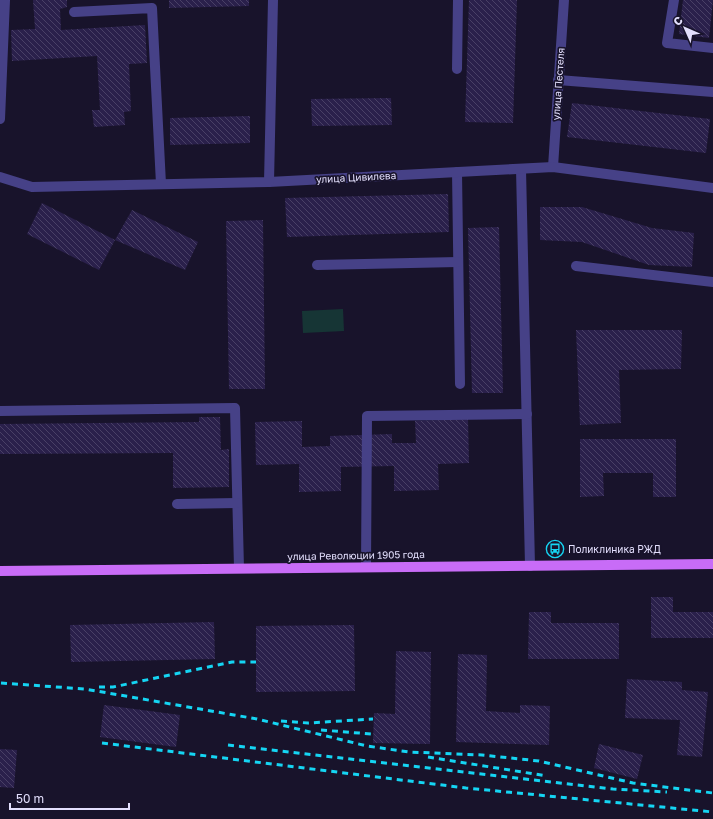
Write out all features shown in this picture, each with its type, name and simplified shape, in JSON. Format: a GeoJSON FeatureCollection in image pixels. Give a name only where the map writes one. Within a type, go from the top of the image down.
{"type":"FeatureCollection","features":[{"type":"Feature","properties":{"kind":"main road","name":"улица Революции 1905 года"},"geometry":{"type":"LineString","coordinates":[[0,570],[713,564]]}},
{"type":"Feature","properties":{"kind":"street"},"geometry":{"type":"LineString","coordinates":[[0,119],[5,0]]}},
{"type":"Feature","properties":{"kind":"street"},"geometry":{"type":"LineString","coordinates":[[269,182],[274,0]]}},
{"type":"Feature","properties":{"kind":"street"},"geometry":{"type":"LineString","coordinates":[[458,0],[458,69]]}},
{"type":"Feature","properties":{"kind":"street","name":"улица Пестеля"},"geometry":{"type":"LineString","coordinates":[[553,167],[564,0]]}},
{"type":"Feature","properties":{"kind":"street"},"geometry":{"type":"LineString","coordinates":[[674,0],[667,43],[713,48]]}},
{"type":"Feature","properties":{"kind":"street"},"geometry":{"type":"LineString","coordinates":[[74,12],[152,8],[161,184]]}},
{"type":"Feature","properties":{"kind":"street"},"geometry":{"type":"LineString","coordinates":[[558,80],[713,92]]}},
{"type":"Feature","properties":{"kind":"street","name":"улица Цивилева"},"geometry":{"type":"LineString","coordinates":[[0,177],[32,187],[269,182],[553,167],[713,188]]}},
{"type":"Feature","properties":{"kind":"street"},"geometry":{"type":"LineString","coordinates":[[521,169],[530,566]]}},
{"type":"Feature","properties":{"kind":"street"},"geometry":{"type":"LineString","coordinates":[[457,172],[460,384]]}},
{"type":"Feature","properties":{"kind":"street"},"geometry":{"type":"LineString","coordinates":[[317,265],[458,262]]}},
{"type":"Feature","properties":{"kind":"street"},"geometry":{"type":"LineString","coordinates":[[576,266],[713,282]]}},
{"type":"Feature","properties":{"kind":"street"},"geometry":{"type":"LineString","coordinates":[[0,411],[235,408],[239,568]]}},
{"type":"Feature","properties":{"kind":"street"},"geometry":{"type":"LineString","coordinates":[[366,567],[367,416],[527,414]]}},
{"type":"Feature","properties":{"kind":"street"},"geometry":{"type":"LineString","coordinates":[[177,504],[237,504]]}},
{"type":"Feature","properties":{"kind":"green space"},"geometry":{"type":"Polygon","coordinates":[[[343,309],[344,331],[303,333],[302,311],[343,309]]]}},
{"type":"Feature","properties":{"kind":"building"},"geometry":{"type":"Polygon","coordinates":[[[33,0],[67,0],[67,7],[60,9],[61,30],[145,25],[147,63],[129,64],[131,111],[124,112],[125,125],[94,127],[92,110],[100,110],[97,56],[12,61],[11,30],[35,29],[33,0]]]}},
{"type":"Feature","properties":{"kind":"building"},"geometry":{"type":"Polygon","coordinates":[[[169,0],[249,0],[249,6],[169,8],[169,0]]]}},
{"type":"Feature","properties":{"kind":"building"},"geometry":{"type":"Polygon","coordinates":[[[469,0],[517,0],[513,123],[465,122],[469,0]]]}},
{"type":"Feature","properties":{"kind":"building"},"geometry":{"type":"Polygon","coordinates":[[[683,0],[713,0],[709,38],[679,34],[683,0]]]}},
{"type":"Feature","properties":{"kind":"building"},"geometry":{"type":"Polygon","coordinates":[[[391,98],[392,125],[312,126],[311,99],[391,98]]]}},
{"type":"Feature","properties":{"kind":"building"},"geometry":{"type":"Polygon","coordinates":[[[572,103],[710,119],[706,153],[567,137],[572,103]]]}},
{"type":"Feature","properties":{"kind":"building"},"geometry":{"type":"Polygon","coordinates":[[[250,116],[250,143],[170,145],[170,118],[250,116]]]}},
{"type":"Feature","properties":{"kind":"building"},"geometry":{"type":"Polygon","coordinates":[[[448,194],[449,232],[287,237],[285,198],[448,194]]]}},
{"type":"Feature","properties":{"kind":"building"},"geometry":{"type":"Polygon","coordinates":[[[42,203],[115,240],[99,270],[27,234],[42,203]]]}},
{"type":"Feature","properties":{"kind":"building"},"geometry":{"type":"Polygon","coordinates":[[[540,207],[582,207],[652,228],[694,233],[692,267],[649,265],[582,242],[540,240],[540,207]]]}},
{"type":"Feature","properties":{"kind":"building"},"geometry":{"type":"Polygon","coordinates":[[[132,210],[198,242],[185,270],[115,240],[132,210]]]}},
{"type":"Feature","properties":{"kind":"building"},"geometry":{"type":"Polygon","coordinates":[[[263,220],[265,389],[229,389],[226,221],[263,220]]]}},
{"type":"Feature","properties":{"kind":"building"},"geometry":{"type":"Polygon","coordinates":[[[499,227],[503,393],[472,393],[468,228],[499,227]]]}},
{"type":"Feature","properties":{"kind":"building"},"geometry":{"type":"Polygon","coordinates":[[[576,330],[682,330],[681,369],[619,370],[621,423],[580,425],[576,330]]]}},
{"type":"Feature","properties":{"kind":"building"},"geometry":{"type":"Polygon","coordinates":[[[199,417],[220,417],[221,450],[229,449],[229,487],[173,488],[173,453],[0,454],[0,424],[199,422],[199,417]]]}},
{"type":"Feature","properties":{"kind":"building"},"geometry":{"type":"Polygon","coordinates":[[[468,419],[469,463],[438,464],[439,490],[394,491],[394,466],[341,467],[341,491],[299,492],[299,464],[256,465],[255,422],[302,421],[302,447],[330,446],[330,436],[392,434],[392,443],[416,443],[415,421],[468,419]]]}},
{"type":"Feature","properties":{"kind":"building"},"geometry":{"type":"Polygon","coordinates":[[[580,439],[676,439],[676,497],[653,497],[653,473],[603,473],[604,496],[580,497],[580,439]]]}},
{"type":"Feature","properties":{"kind":"building"},"geometry":{"type":"Polygon","coordinates":[[[651,597],[673,597],[673,612],[713,612],[713,638],[651,638],[651,597]]]}},
{"type":"Feature","properties":{"kind":"building"},"geometry":{"type":"Polygon","coordinates":[[[529,612],[551,612],[551,623],[619,623],[619,659],[528,659],[529,612]]]}},
{"type":"Feature","properties":{"kind":"building"},"geometry":{"type":"Polygon","coordinates":[[[214,622],[215,659],[71,662],[70,625],[214,622]]]}},
{"type":"Feature","properties":{"kind":"building"},"geometry":{"type":"Polygon","coordinates":[[[354,625],[355,691],[256,692],[256,626],[354,625]]]}},
{"type":"Feature","properties":{"kind":"building"},"geometry":{"type":"Polygon","coordinates":[[[396,651],[431,652],[430,744],[373,743],[374,713],[395,714],[396,651]]]}},
{"type":"Feature","properties":{"kind":"building"},"geometry":{"type":"Polygon","coordinates":[[[458,654],[487,655],[486,711],[520,713],[520,705],[550,706],[549,745],[456,742],[458,654]]]}},
{"type":"Feature","properties":{"kind":"building"},"geometry":{"type":"Polygon","coordinates":[[[627,679],[682,682],[682,690],[708,692],[702,757],[677,755],[680,720],[625,718],[627,679]]]}},
{"type":"Feature","properties":{"kind":"building"},"geometry":{"type":"Polygon","coordinates":[[[104,705],[180,715],[176,747],[100,737],[104,705]]]}},
{"type":"Feature","properties":{"kind":"building"},"geometry":{"type":"Polygon","coordinates":[[[599,744],[643,755],[637,779],[594,768],[599,744]]]}},
{"type":"Feature","properties":{"kind":"building"},"geometry":{"type":"Polygon","coordinates":[[[0,749],[17,750],[14,788],[0,787],[0,749]]]}},
{"type":"Feature","properties":{"kind":"railway"},"geometry":{"type":"LineString","coordinates":[[99,687],[113,687],[232,662],[256,662]]}},
{"type":"Feature","properties":{"kind":"railway"},"geometry":{"type":"LineString","coordinates":[[1,683],[85,689],[257,719],[367,746],[409,752],[482,755],[539,761],[633,783],[713,793]]}},
{"type":"Feature","properties":{"kind":"railway"},"geometry":{"type":"LineString","coordinates":[[281,721],[308,723],[373,719]]}},
{"type":"Feature","properties":{"kind":"railway"},"geometry":{"type":"LineString","coordinates":[[321,730],[371,734]]}},
{"type":"Feature","properties":{"kind":"railway"},"geometry":{"type":"LineString","coordinates":[[102,743],[466,788],[713,812]]}},
{"type":"Feature","properties":{"kind":"railway"},"geometry":{"type":"LineString","coordinates":[[228,745],[613,789],[667,792]]}},
{"type":"Feature","properties":{"kind":"railway"},"geometry":{"type":"LineString","coordinates":[[428,757],[547,776]]}},
{"type":"Feature","properties":{"kind":"place","name":"Поликлиника РЖД"},"geometry":{"type":"Point","coordinates":[555,549]}}]}
